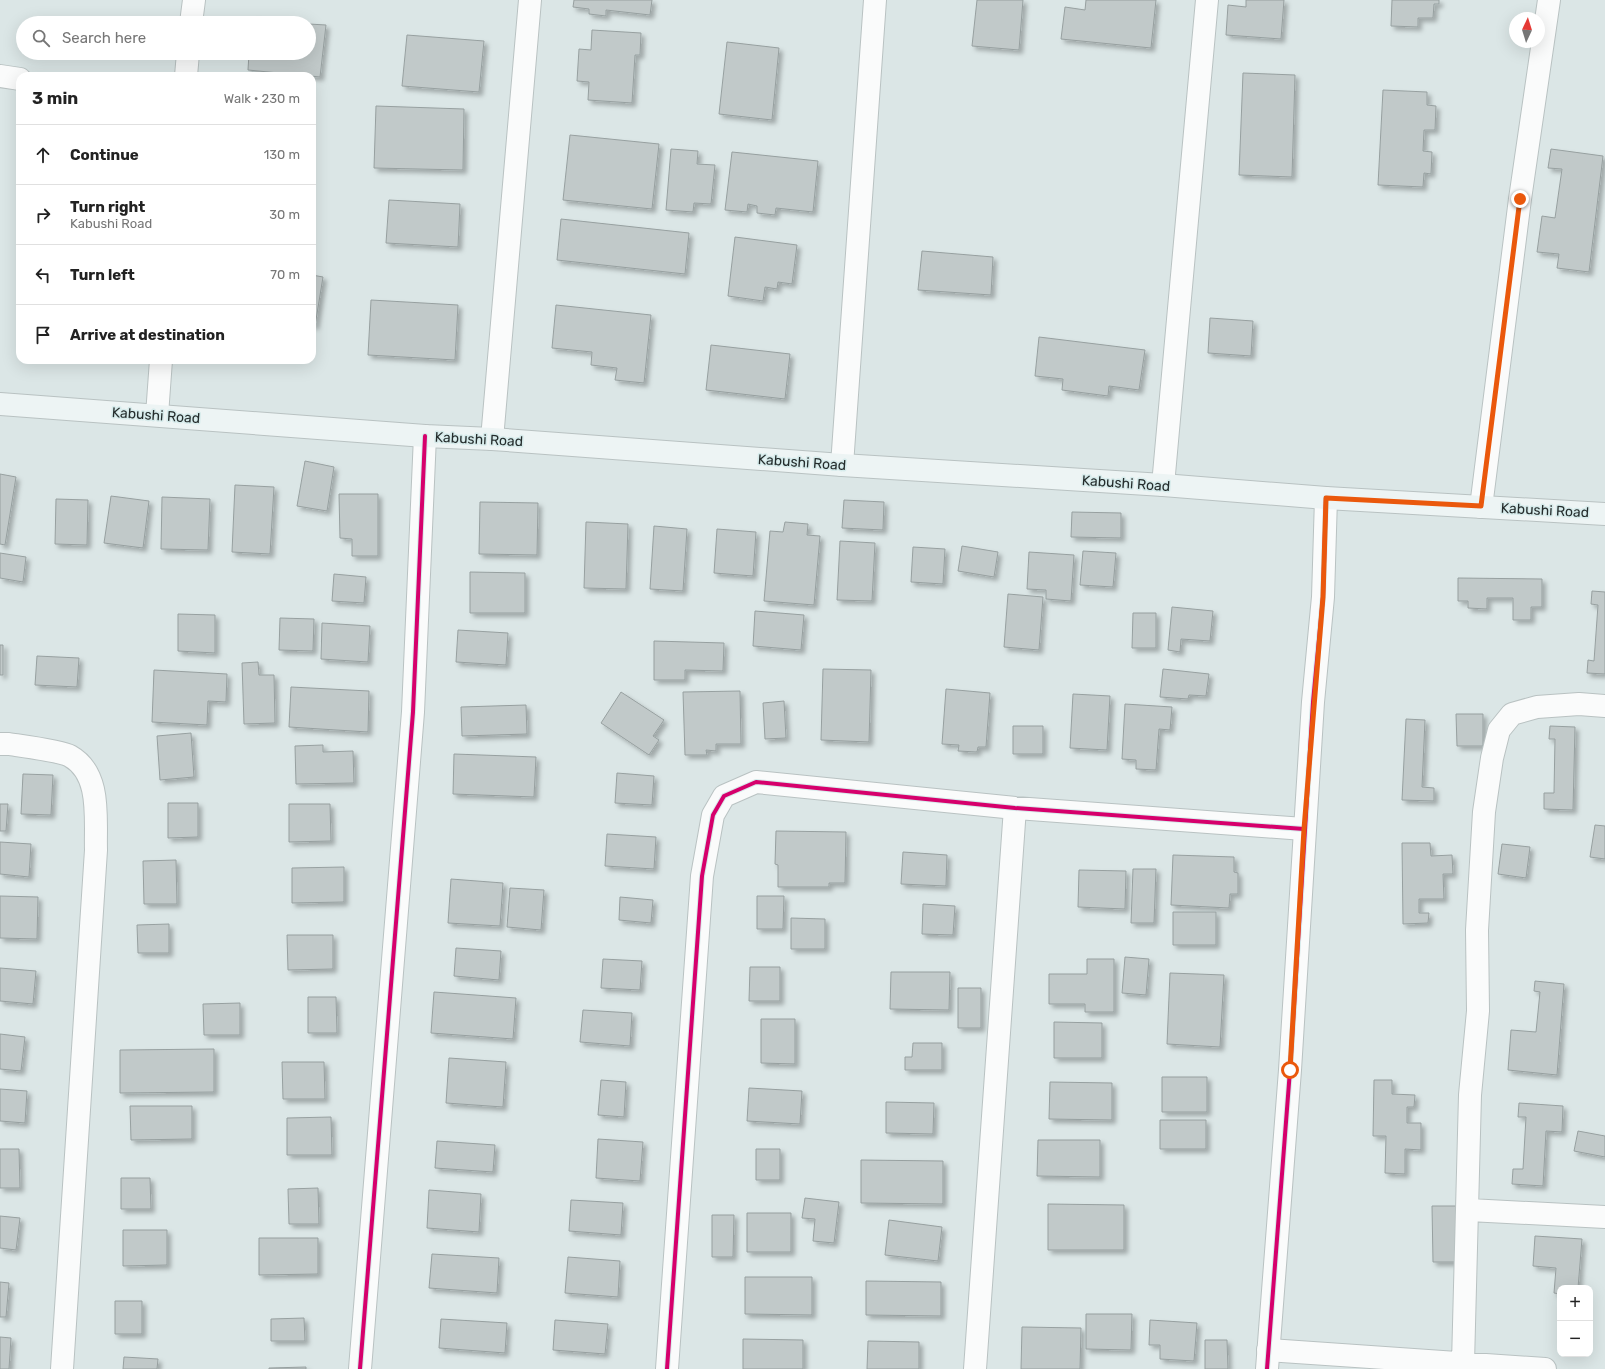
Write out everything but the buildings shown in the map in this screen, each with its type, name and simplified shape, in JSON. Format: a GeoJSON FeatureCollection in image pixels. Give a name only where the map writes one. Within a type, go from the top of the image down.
{"type":"FeatureCollection","features":[{"type":"Feature","properties":{"kind":"main road","name":"Kabushi Road"},"geometry":{"type":"LineString","coordinates":[[0,404],[425,436],[492,439],[842,465],[1163,485],[1326,498],[1605,514]]}},
{"type":"Feature","properties":{"kind":"street"},"geometry":{"type":"LineString","coordinates":[[192,16],[194,0]]}},
{"type":"Feature","properties":{"kind":"street"},"geometry":{"type":"LineString","coordinates":[[492,439],[530,0]]}},
{"type":"Feature","properties":{"kind":"street"},"geometry":{"type":"LineString","coordinates":[[842,465],[875,0]]}},
{"type":"Feature","properties":{"kind":"street"},"geometry":{"type":"LineString","coordinates":[[1163,485],[1207,0]]}},
{"type":"Feature","properties":{"kind":"street"},"geometry":{"type":"LineString","coordinates":[[1481,506],[1520,199],[1550,0]]}},
{"type":"Feature","properties":{"kind":"street"},"geometry":{"type":"LineString","coordinates":[[186,72],[187,60]]}},
{"type":"Feature","properties":{"kind":"street"},"geometry":{"type":"LineString","coordinates":[[0,76],[16,78]]}},
{"type":"Feature","properties":{"kind":"street"},"geometry":{"type":"LineString","coordinates":[[157,415],[161,364]]}},
{"type":"Feature","properties":{"kind":"street"},"geometry":{"type":"LineString","coordinates":[[360,1369],[413,712],[425,436]]}},
{"type":"Feature","properties":{"kind":"street"},"geometry":{"type":"LineString","coordinates":[[1326,498],[1323,597],[1304,829],[1290,1070],[1267,1360],[1463,1363],[1538,1369]]}},
{"type":"Feature","properties":{"kind":"street"},"geometry":{"type":"LineString","coordinates":[[1463,1363],[1469,1210],[1470,1095],[1478,1011],[1477,930],[1484,812],[1492,758],[1499,730],[1512,714],[1537,707],[1579,704],[1605,706]]}},
{"type":"Feature","properties":{"kind":"street"},"geometry":{"type":"LineString","coordinates":[[0,744],[9,744],[70,756],[86,770],[95,796],[96,850],[62,1369]]}},
{"type":"Feature","properties":{"kind":"street"},"geometry":{"type":"LineString","coordinates":[[667,1369],[702,876],[713,815],[724,796],[756,782],[1015,808],[1304,829]]}},
{"type":"Feature","properties":{"kind":"street"},"geometry":{"type":"LineString","coordinates":[[975,1369],[1015,808]]}},
{"type":"Feature","properties":{"kind":"street"},"geometry":{"type":"LineString","coordinates":[[1469,1210],[1605,1217]]}},
{"type":"Feature","properties":{"kind":"cycle path"},"geometry":{"type":"LineString","coordinates":[[360,1369],[413,712],[425,436]]}},
{"type":"Feature","properties":{"kind":"cycle path"},"geometry":{"type":"LineString","coordinates":[[1267,1369],[1290,1070],[1313,702],[1323,597],[1326,498]]}},
{"type":"Feature","properties":{"kind":"cycle path"},"geometry":{"type":"LineString","coordinates":[[667,1369],[702,876],[713,815],[724,796],[756,782],[1015,808],[1304,829]]}},
{"type":"Feature","properties":{"kind":"route"},"geometry":{"type":"LineString","coordinates":[[1290,1070],[1304,829],[1313,702],[1323,597],[1326,498],[1481,506],[1520,199]]}}]}
